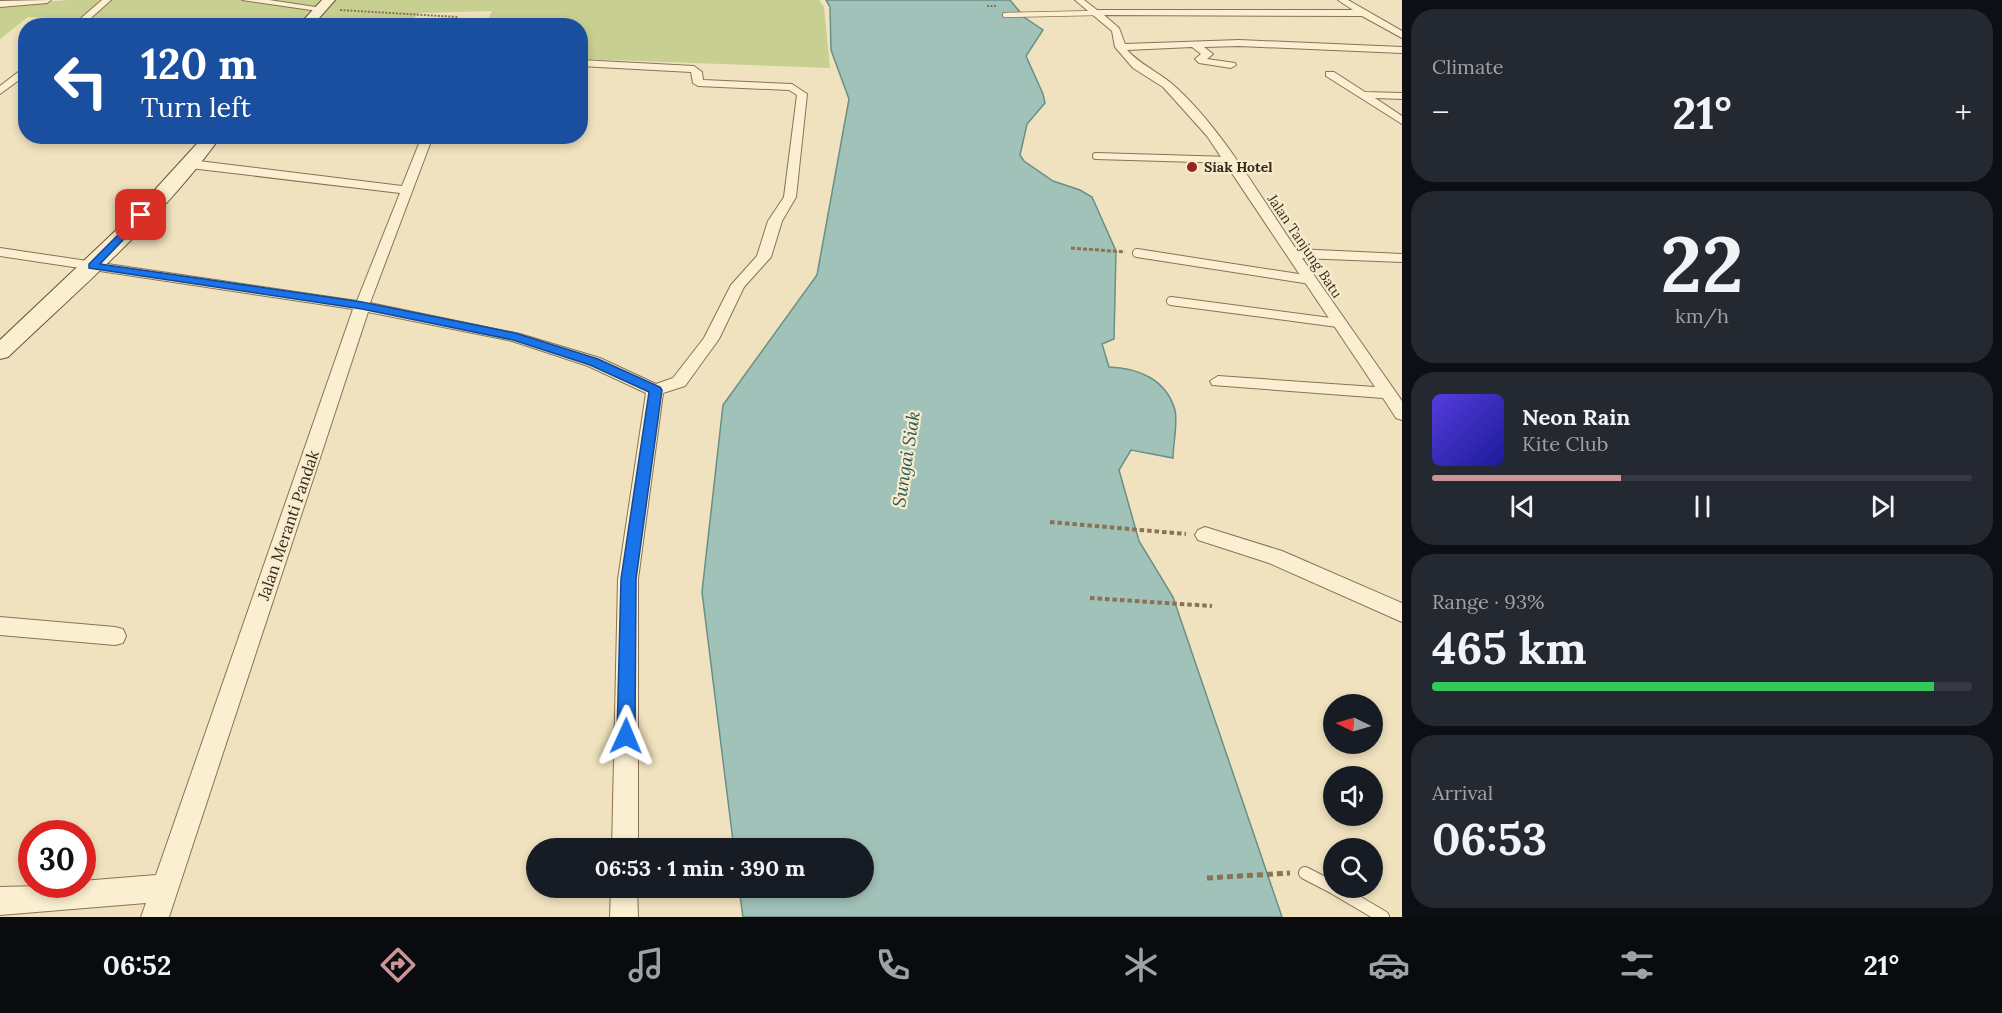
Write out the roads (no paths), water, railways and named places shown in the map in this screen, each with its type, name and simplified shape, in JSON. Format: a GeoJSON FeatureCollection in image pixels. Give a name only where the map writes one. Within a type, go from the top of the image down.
{"type":"FeatureCollection","features":[{"type":"Feature","properties":{"kind":"street"},"geometry":{"type":"LineString","coordinates":[[0,4],[47,0]]}},
{"type":"Feature","properties":{"kind":"street"},"geometry":{"type":"LineString","coordinates":[[86,18],[107,0]]}},
{"type":"Feature","properties":{"kind":"street"},"geometry":{"type":"LineString","coordinates":[[246,0],[318,8]]}},
{"type":"Feature","properties":{"kind":"street"},"geometry":{"type":"LineString","coordinates":[[310,18],[318,8],[329,0]]}},
{"type":"Feature","properties":{"kind":"street","name":"Jalan Tanjung Batu"},"geometry":{"type":"LineString","coordinates":[[1079,0],[1116,30],[1120,47],[1137,66],[1175,93],[1211,134],[1402,414]]}},
{"type":"Feature","properties":{"kind":"street"},"geometry":{"type":"LineString","coordinates":[[1342,0],[1400,32]]}},
{"type":"Feature","properties":{"kind":"street"},"geometry":{"type":"LineString","coordinates":[[1096,13],[1194,11],[1364,13]]}},
{"type":"Feature","properties":{"kind":"street"},"geometry":{"type":"LineString","coordinates":[[1120,47],[1192,44],[1402,50]]}},
{"type":"Feature","properties":{"kind":"street"},"geometry":{"type":"LineString","coordinates":[[1192,44],[1208,54],[1200,58],[1202,62],[1231,65]]}},
{"type":"Feature","properties":{"kind":"street"},"geometry":{"type":"LineString","coordinates":[[0,252],[362,306],[515,337],[594,362],[656,390],[679,382],[711,339],[738,285],[764,257],[775,221],[790,197],[802,94],[792,87],[698,83],[697,72],[694,69],[588,63]]}},
{"type":"Feature","properties":{"kind":"street"},"geometry":{"type":"LineString","coordinates":[[1330,74],[1402,121]]}},
{"type":"Feature","properties":{"kind":"street"},"geometry":{"type":"LineString","coordinates":[[0,91],[18,76]]}},
{"type":"Feature","properties":{"kind":"street"},"geometry":{"type":"LineString","coordinates":[[1365,95],[1402,96]]}},
{"type":"Feature","properties":{"kind":"street"},"geometry":{"type":"LineString","coordinates":[[0,352],[92,266],[206,144]]}},
{"type":"Feature","properties":{"kind":"street","name":"Jalan Meranti Pandak"},"geometry":{"type":"LineString","coordinates":[[155,917],[362,306],[425,144]]}},
{"type":"Feature","properties":{"kind":"street"},"geometry":{"type":"LineString","coordinates":[[190,164],[406,190]]}},
{"type":"Feature","properties":{"kind":"street"},"geometry":{"type":"LineString","coordinates":[[1294,253],[1402,258]]}},
{"type":"Feature","properties":{"kind":"street"},"geometry":{"type":"LineString","coordinates":[[1218,381],[1388,393]]}},
{"type":"Feature","properties":{"kind":"street"},"geometry":{"type":"LineString","coordinates":[[625,838],[628,579],[656,390]]}},
{"type":"Feature","properties":{"kind":"street"},"geometry":{"type":"LineString","coordinates":[[1205,535],[1275,557],[1402,613]]}},
{"type":"Feature","properties":{"kind":"street"},"geometry":{"type":"LineString","coordinates":[[0,626],[115,636]]}},
{"type":"Feature","properties":{"kind":"street"},"geometry":{"type":"LineString","coordinates":[[0,901],[166,888]]}},
{"type":"Feature","properties":{"kind":"street"},"geometry":{"type":"LineString","coordinates":[[624,898],[624,917]]}},
{"type":"Feature","properties":{"kind":"lane"},"geometry":{"type":"LineString","coordinates":[[1005,15],[1096,13]]}},
{"type":"Feature","properties":{"kind":"lane"},"geometry":{"type":"LineString","coordinates":[[1096,156],[1230,160]]}},
{"type":"Feature","properties":{"kind":"lane"},"geometry":{"type":"LineString","coordinates":[[1137,253],[1311,280]]}},
{"type":"Feature","properties":{"kind":"lane"},"geometry":{"type":"LineString","coordinates":[[1170,301],[1338,323]]}},
{"type":"Feature","properties":{"kind":"lane"},"geometry":{"type":"LineString","coordinates":[[1305,873],[1323,882]]}},
{"type":"Feature","properties":{"kind":"lane"},"geometry":{"type":"LineString","coordinates":[[1351,898],[1383,917]]}},
{"type":"Feature","properties":{"kind":"water","name":"Sungai Siak"},"geometry":{"type":"Polygon","coordinates":[[[826,0],[1010,0],[1024,17],[1043,30],[1026,56],[1045,103],[1027,124],[1020,155],[1024,161],[1053,181],[1080,190],[1092,197],[1116,251],[1114,339],[1102,344],[1109,367],[1130,370],[1150,377],[1165,390],[1175,410],[1173,458],[1131,450],[1119,470],[1139,541],[1173,597],[1282,917],[743,917],[740,898],[874,898],[874,838],[733,838],[702,592],[723,405],[817,275],[849,99],[831,50],[830,7],[826,0]]]}},
{"type":"Feature","properties":{"kind":"place","name":"Siak Hotel"},"geometry":{"type":"Point","coordinates":[1192,167]}}]}
